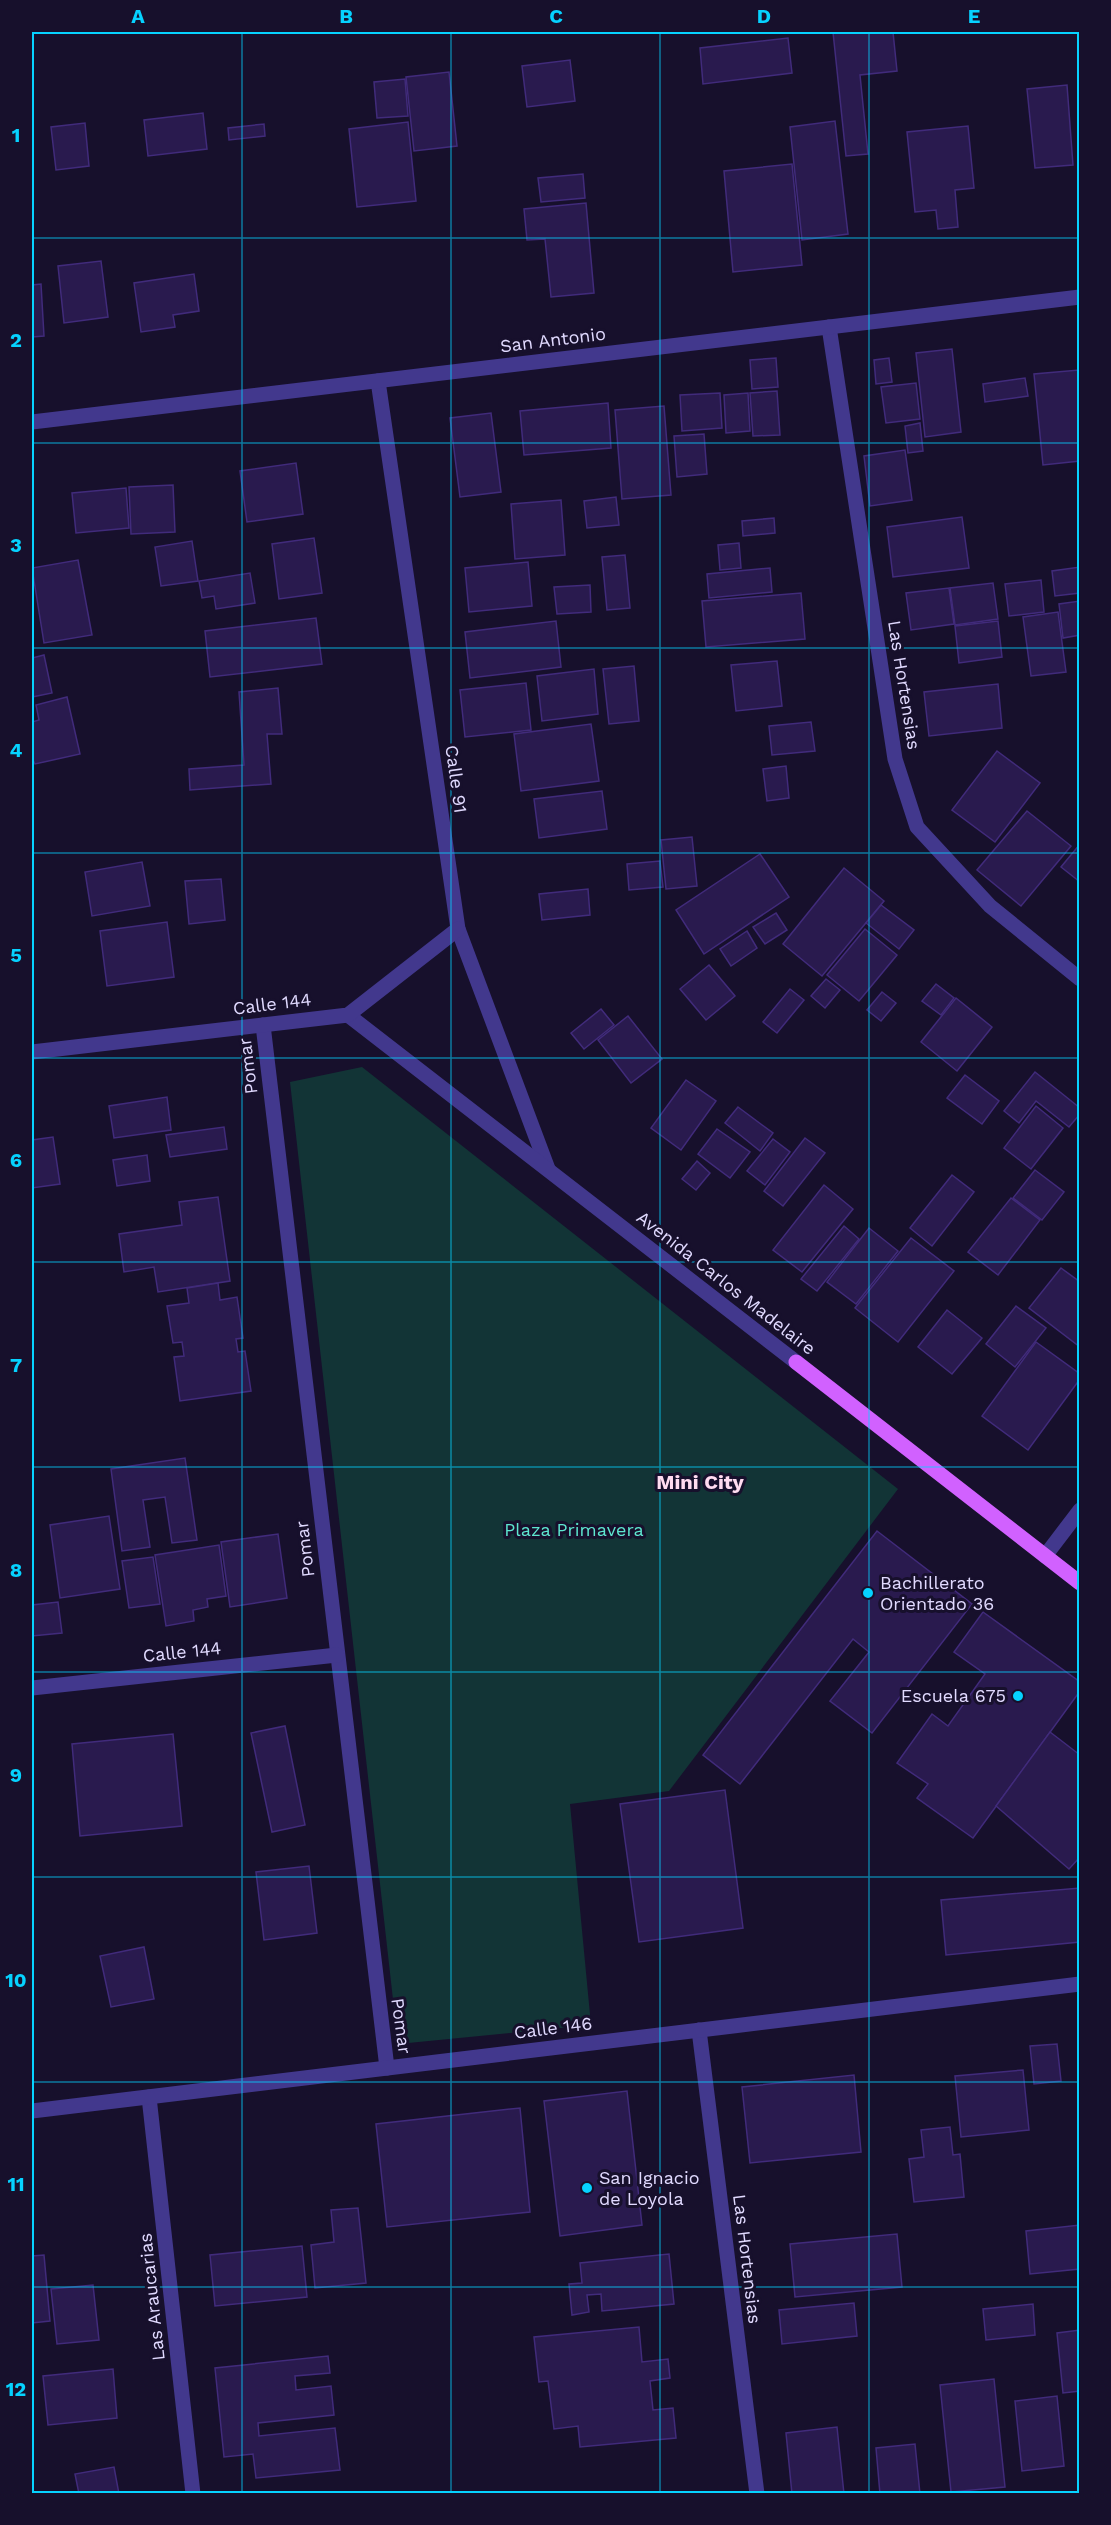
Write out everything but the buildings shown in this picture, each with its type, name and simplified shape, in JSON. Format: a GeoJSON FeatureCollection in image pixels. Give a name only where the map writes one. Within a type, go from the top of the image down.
{"type":"FeatureCollection","features":[{"type":"Feature","properties":{"kind":"main road","name":"Avenida Carlos Madelaire"},"geometry":{"type":"LineString","coordinates":[[796,1362],[1080,1583]]}},
{"type":"Feature","properties":{"kind":"street","name":"San Antonio"},"geometry":{"type":"LineString","coordinates":[[32,422],[1080,297]]}},
{"type":"Feature","properties":{"kind":"street","name":"Las Hortensias"},"geometry":{"type":"LineString","coordinates":[[830,327],[895,759],[917,827],[990,906],[1080,979]]}},
{"type":"Feature","properties":{"kind":"street","name":"Calle 91"},"geometry":{"type":"LineString","coordinates":[[378,381],[458,929],[548,1169]]}},
{"type":"Feature","properties":{"kind":"street"},"geometry":{"type":"LineString","coordinates":[[348,1015],[458,929]]}},
{"type":"Feature","properties":{"kind":"street","name":"Calle 144"},"geometry":{"type":"LineString","coordinates":[[32,1052],[348,1015]]}},
{"type":"Feature","properties":{"kind":"street","name":"Avenida Carlos Madelaire"},"geometry":{"type":"LineString","coordinates":[[348,1015],[796,1362]]}},
{"type":"Feature","properties":{"kind":"street","name":"Pomar"},"geometry":{"type":"LineString","coordinates":[[263,1025],[387,2068]]}},
{"type":"Feature","properties":{"kind":"street","name":"Calle 144"},"geometry":{"type":"LineString","coordinates":[[32,1040],[62,1048]]}},
{"type":"Feature","properties":{"kind":"street"},"geometry":{"type":"LineString","coordinates":[[1045,1556],[1080,1510]]}},
{"type":"Feature","properties":{"kind":"street","name":"Calle 144"},"geometry":{"type":"LineString","coordinates":[[32,1688],[337,1655]]}},
{"type":"Feature","properties":{"kind":"street","name":"Calle 146"},"geometry":{"type":"LineString","coordinates":[[32,2111],[1080,1984]]}},
{"type":"Feature","properties":{"kind":"street","name":"Las Hortensias"},"geometry":{"type":"LineString","coordinates":[[699,2030],[757,2493]]}},
{"type":"Feature","properties":{"kind":"street","name":"Las Araucarias"},"geometry":{"type":"LineString","coordinates":[[149,2097],[194,2493]]}},
{"type":"Feature","properties":{"kind":"green space","name":"Plaza Primavera"},"geometry":{"type":"Polygon","coordinates":[[[362,1067],[898,1489],[669,1791],[570,1804],[591,2025],[398,2044],[290,1082],[362,1067]]]}},
{"type":"Feature","properties":{"kind":"place","name":"Bachillerato Orientado 36"},"geometry":{"type":"Point","coordinates":[868,1593]}},
{"type":"Feature","properties":{"kind":"place","name":"Escuela 675"},"geometry":{"type":"Point","coordinates":[1018,1696]}},
{"type":"Feature","properties":{"kind":"place","name":"San Ignacio de Loyola"},"geometry":{"type":"Point","coordinates":[587,2188]}},
{"type":"Feature","properties":{"kind":"district","name":"Mini City"},"geometry":{"type":"Point","coordinates":[700,1482]}}]}
